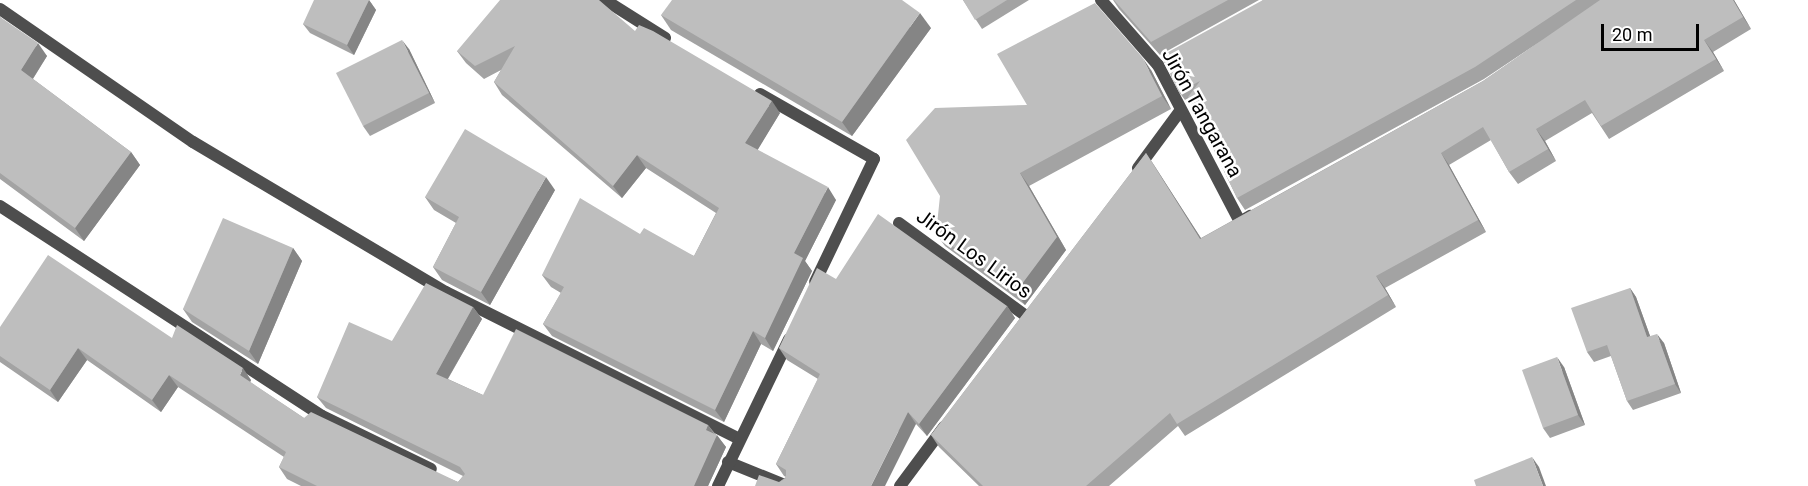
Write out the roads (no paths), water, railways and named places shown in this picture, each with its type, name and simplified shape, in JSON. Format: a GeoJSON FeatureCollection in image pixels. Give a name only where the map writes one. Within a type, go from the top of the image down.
{"type":"FeatureCollection","features":[{"type":"Feature","properties":{"kind":"street"},"geometry":{"type":"LineString","coordinates":[[605,0],[677,46]]}},
{"type":"Feature","properties":{"kind":"street","name":"Jirón Tangarana"},"geometry":{"type":"LineString","coordinates":[[1101,0],[1163,63],[1180,111],[1239,222],[1260,211]]}},
{"type":"Feature","properties":{"kind":"street"},"geometry":{"type":"LineString","coordinates":[[0,9],[193,142],[446,292],[739,439]]}},
{"type":"Feature","properties":{"kind":"street"},"geometry":{"type":"LineString","coordinates":[[748,88],[874,159],[809,296]]}},
{"type":"Feature","properties":{"kind":"street"},"geometry":{"type":"LineString","coordinates":[[1131,176],[1180,111]]}},
{"type":"Feature","properties":{"kind":"street"},"geometry":{"type":"LineString","coordinates":[[0,206],[322,416],[444,476]]}},
{"type":"Feature","properties":{"kind":"street","name":"Jirón Los Lirios"},"geometry":{"type":"LineString","coordinates":[[899,223],[1026,316]]}},
{"type":"Feature","properties":{"kind":"street"},"geometry":{"type":"LineString","coordinates":[[718,486],[794,327]]}},
{"type":"Feature","properties":{"kind":"street"},"geometry":{"type":"LineString","coordinates":[[900,486],[956,411]]}},
{"type":"Feature","properties":{"kind":"street"},"geometry":{"type":"LineString","coordinates":[[728,462],[787,486]]}}]}
